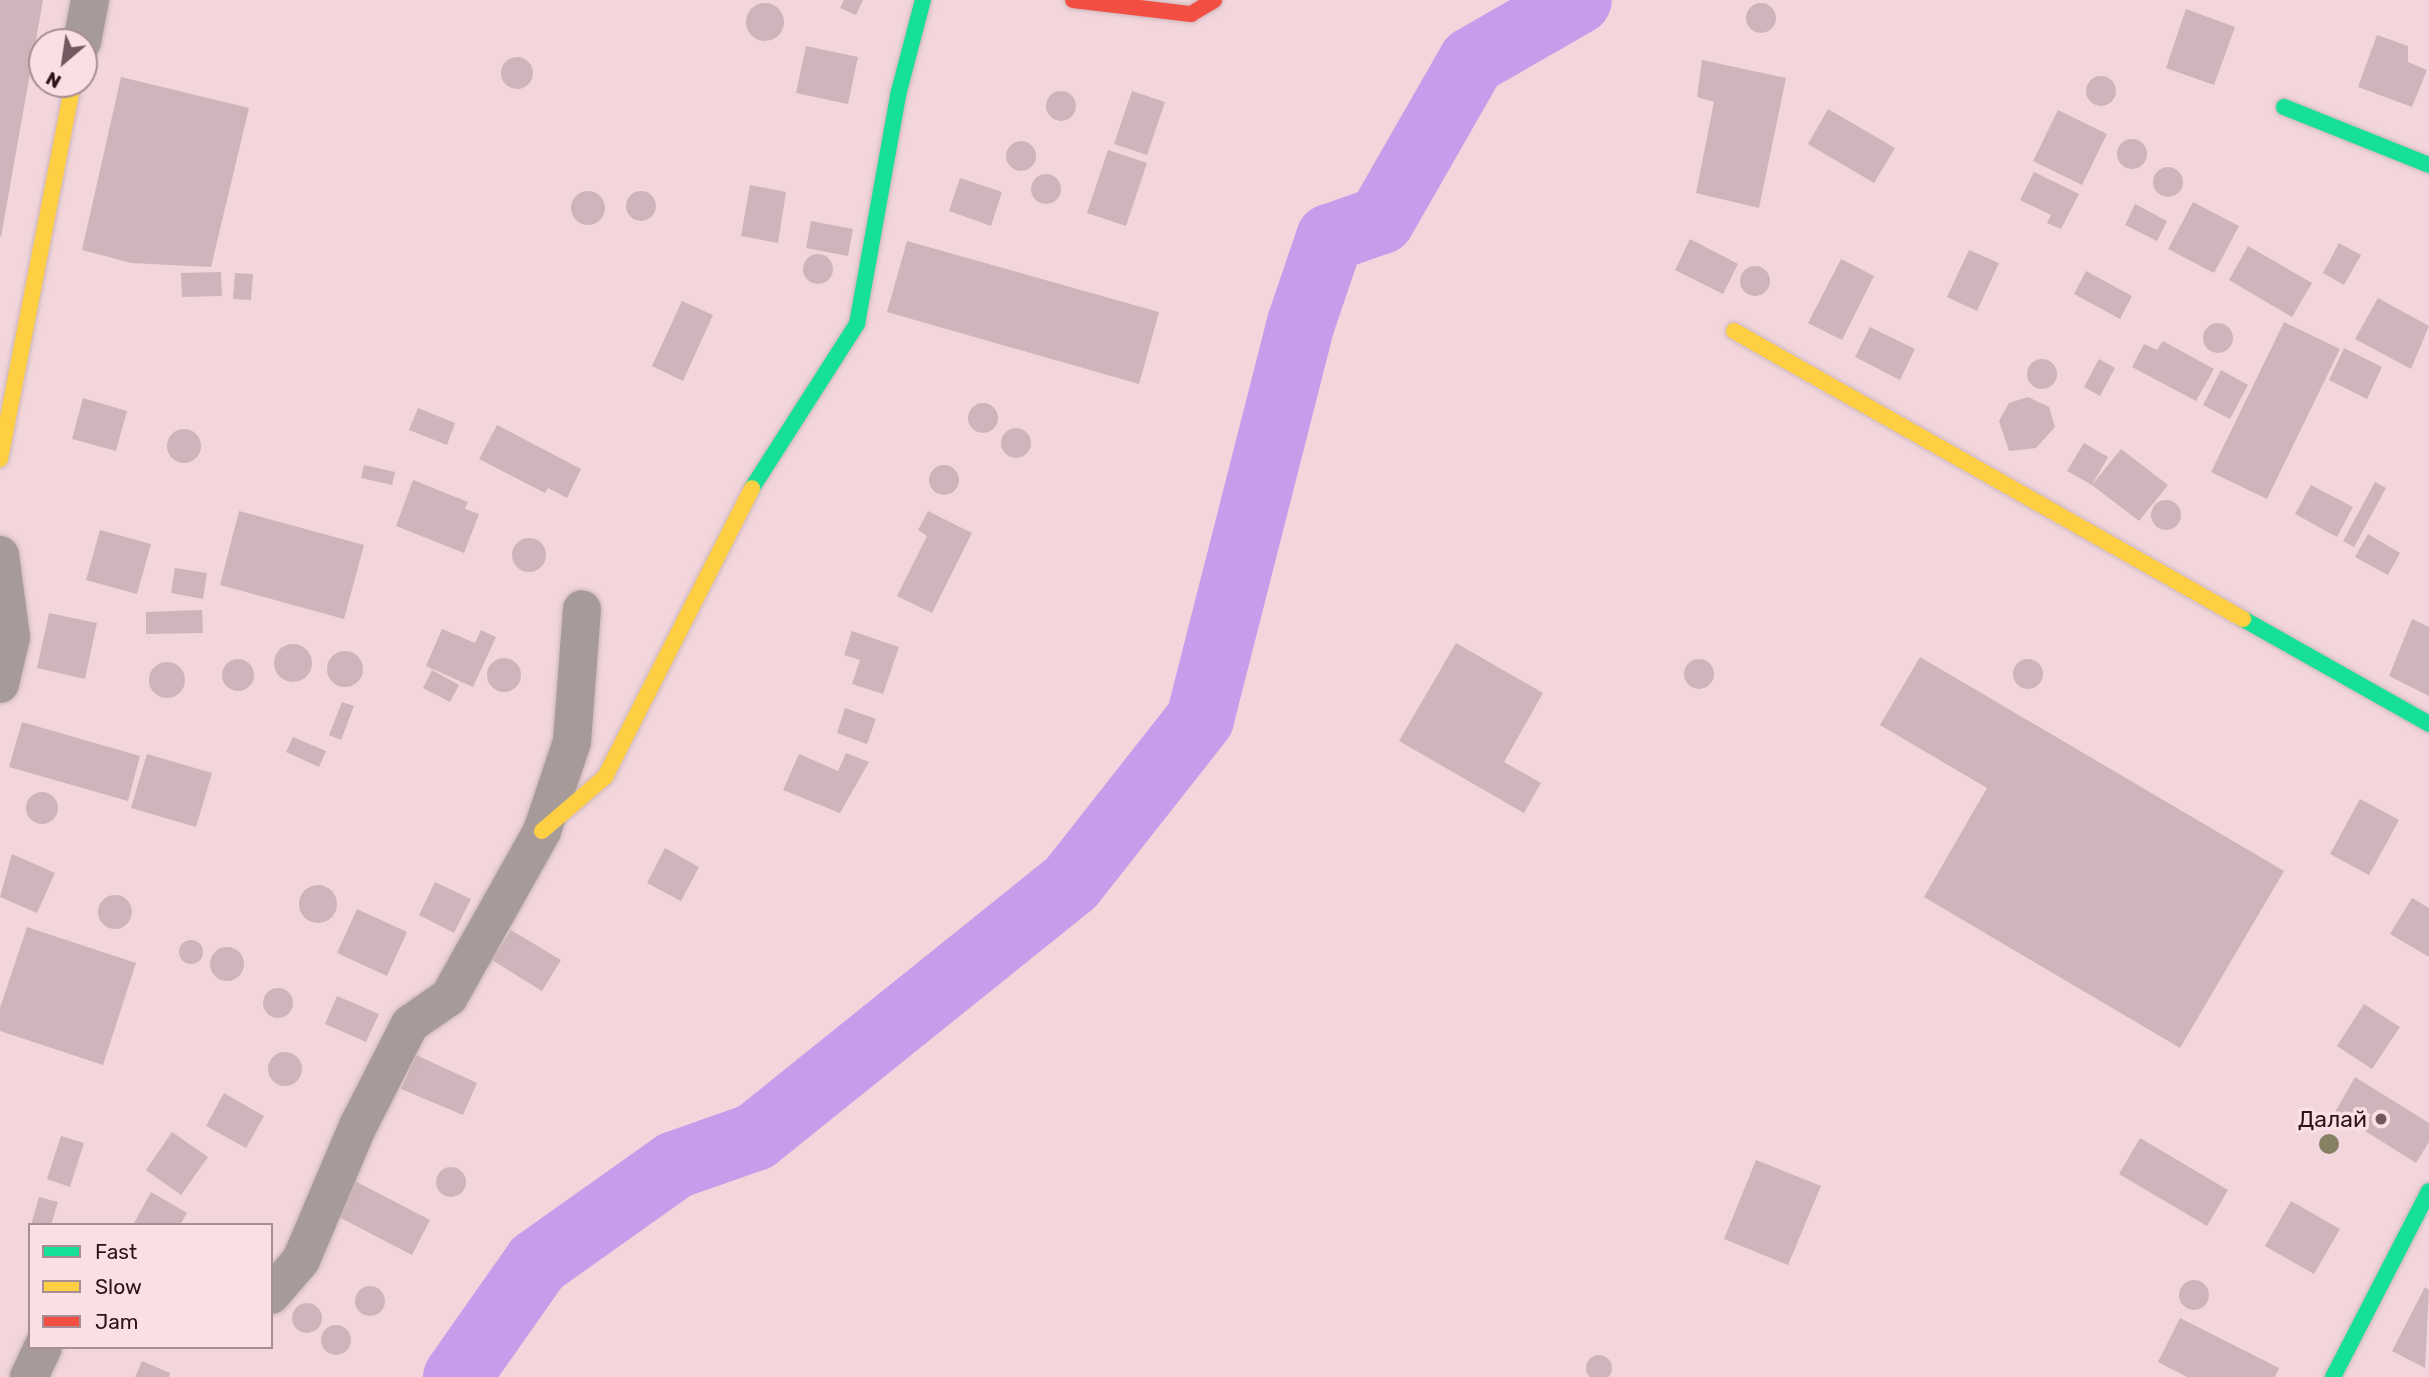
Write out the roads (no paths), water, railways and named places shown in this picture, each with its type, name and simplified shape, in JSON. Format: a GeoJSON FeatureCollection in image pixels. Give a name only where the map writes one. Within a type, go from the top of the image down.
{"type":"FeatureCollection","features":[{"type":"Feature","properties":{"kind":"street"},"geometry":{"type":"LineString","coordinates":[[85,28],[90,0]]}},
{"type":"Feature","properties":{"kind":"street"},"geometry":{"type":"LineString","coordinates":[[542,831],[606,777],[745,499],[857,324],[898,95],[923,0]]}},
{"type":"Feature","properties":{"kind":"street"},"geometry":{"type":"LineString","coordinates":[[1073,0],[1191,14],[1214,0]]}},
{"type":"Feature","properties":{"kind":"street"},"geometry":{"type":"LineString","coordinates":[[0,459],[71,98]]}},
{"type":"Feature","properties":{"kind":"street"},"geometry":{"type":"LineString","coordinates":[[2284,107],[2429,165]]}},
{"type":"Feature","properties":{"kind":"street"},"geometry":{"type":"LineString","coordinates":[[1734,331],[2429,724]]}},
{"type":"Feature","properties":{"kind":"street"},"geometry":{"type":"LineString","coordinates":[[0,555],[11,637],[0,684]]}},
{"type":"Feature","properties":{"kind":"street"},"geometry":{"type":"LineString","coordinates":[[273,1293],[301,1260],[358,1126],[410,1024],[449,997],[542,831],[572,742],[582,610]]}},
{"type":"Feature","properties":{"kind":"street"},"geometry":{"type":"LineString","coordinates":[[2333,1377],[2429,1191]]}},
{"type":"Feature","properties":{"kind":"street"},"geometry":{"type":"LineString","coordinates":[[29,1377],[42,1349]]}},
{"type":"Feature","properties":{"kind":"waterway"},"geometry":{"type":"LineString","coordinates":[[457,1377],[537,1263],[675,1165],[755,1137],[1071,883],[1200,719],[1301,323],[1330,238],[1381,220],[1472,61],[1578,0]]}},
{"type":"Feature","properties":{"kind":"place","name":"Далай"},"geometry":{"type":"Point","coordinates":[2381,1119]}}]}
